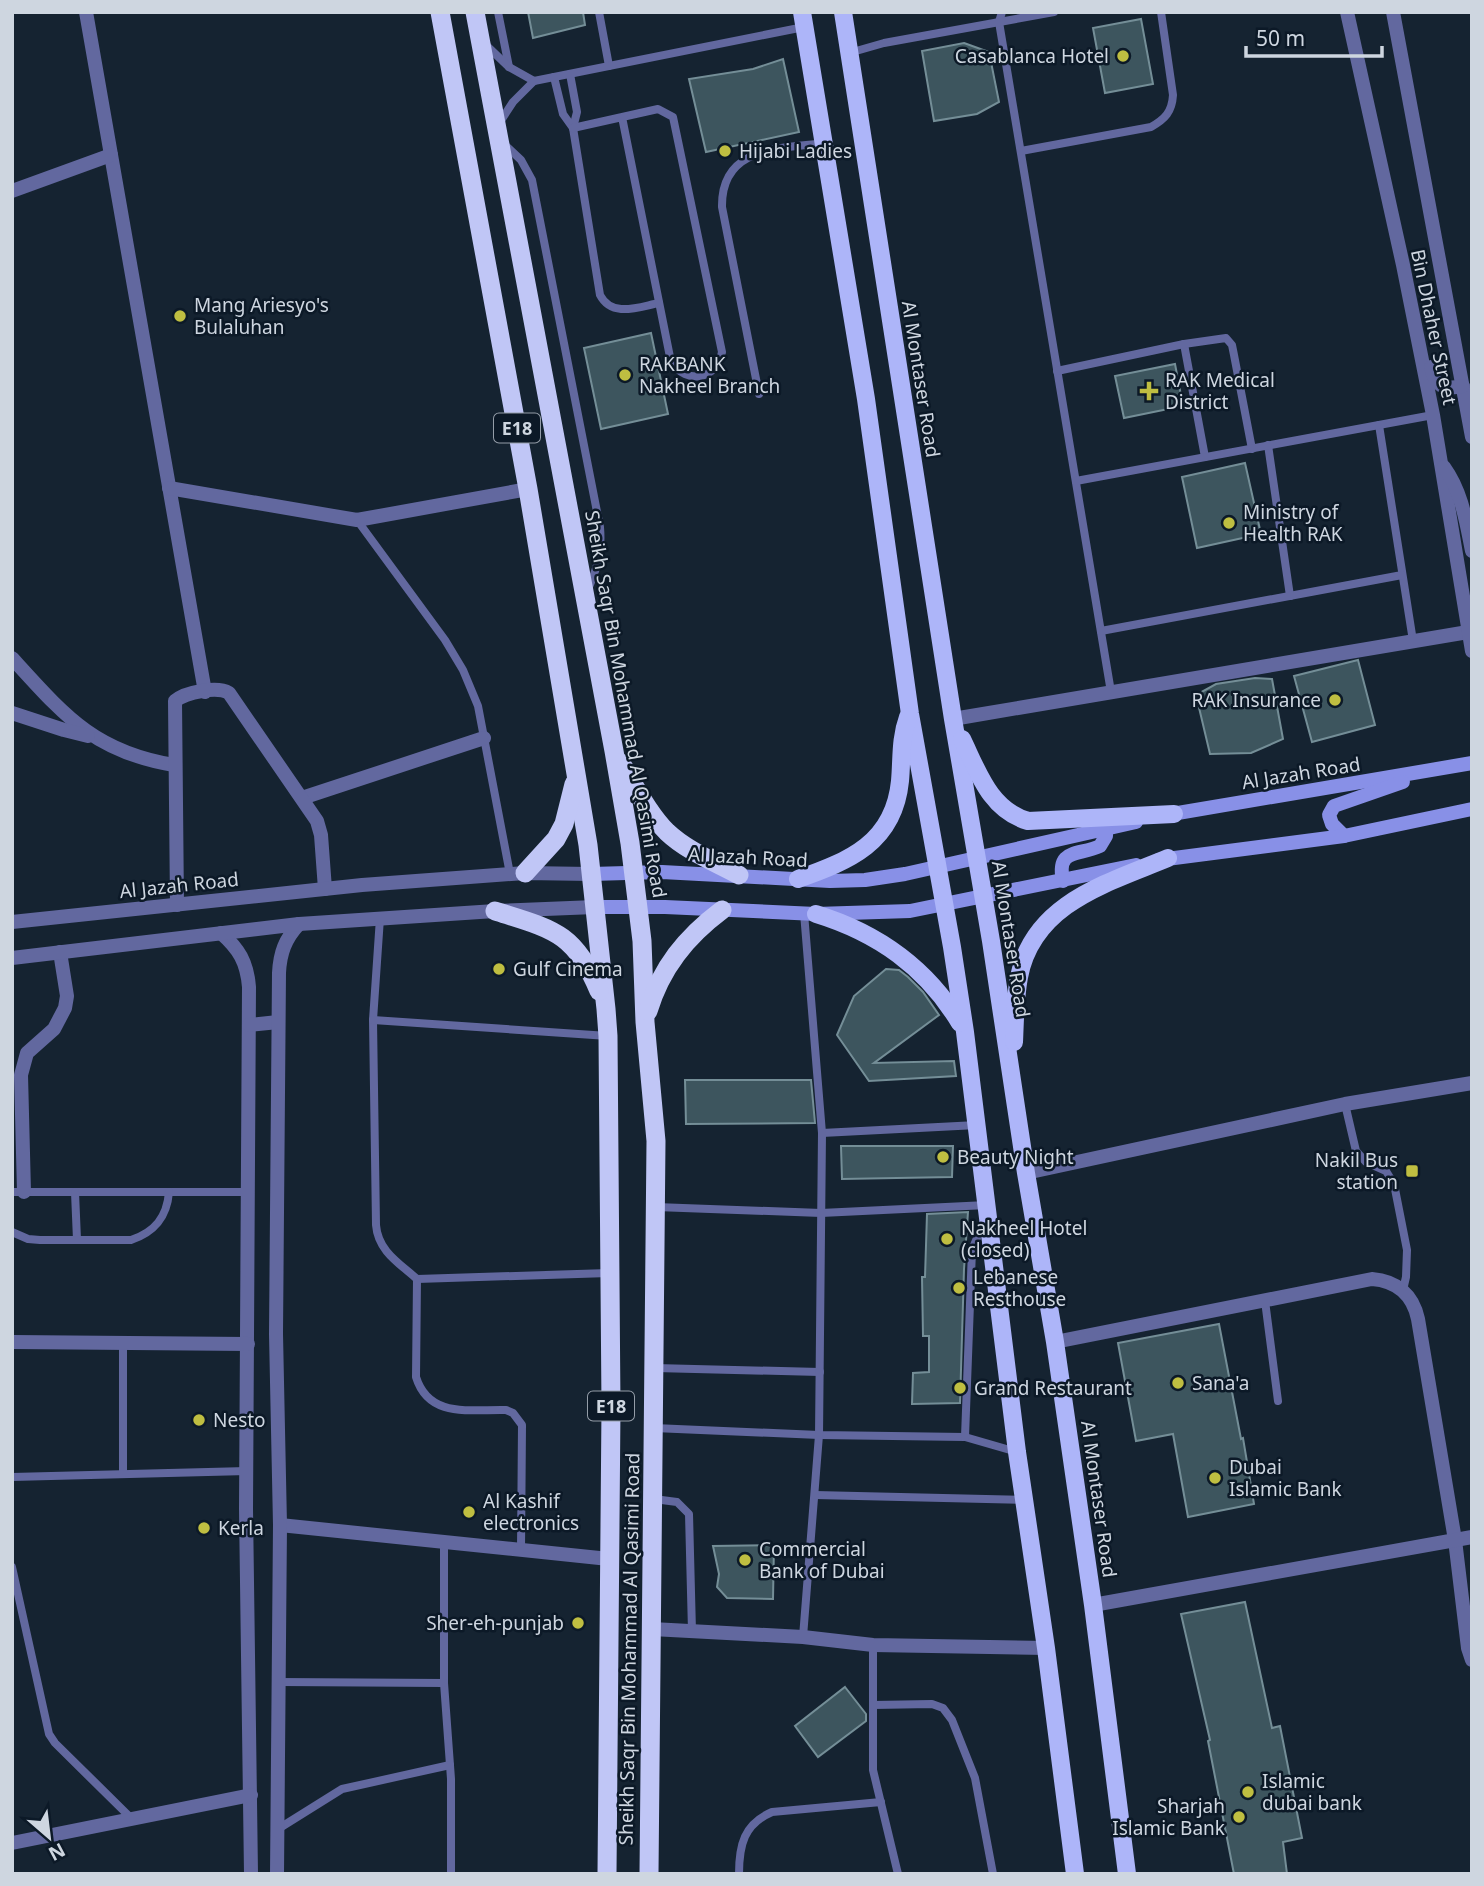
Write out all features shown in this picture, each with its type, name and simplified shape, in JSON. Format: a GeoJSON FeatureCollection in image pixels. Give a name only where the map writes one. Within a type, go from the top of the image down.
{"type":"FeatureCollection","features":[{"type":"Feature","properties":{"kind":"highway","name":"Sheikh Saqr Bin Mohammad Al Qasimi Road"},"geometry":{"type":"LineString","coordinates":[[440,12],[528,489],[576,777],[591,874],[606,1009],[610,1559],[607,1874]]}},
{"type":"Feature","properties":{"kind":"highway","name":"Sheikh Saqr Bin Mohammad Al Qasimi Road"},"geometry":{"type":"LineString","coordinates":[[475,12],[614,751],[642,941],[645,1022],[656,1141],[649,1874]]}},
{"type":"Feature","properties":{"kind":"highway"},"geometry":{"type":"LineString","coordinates":[[614,751],[653,817],[668,834],[738,875]]}},
{"type":"Feature","properties":{"kind":"highway"},"geometry":{"type":"LineString","coordinates":[[518,874],[550,847],[564,824],[576,777]]}},
{"type":"Feature","properties":{"kind":"highway"},"geometry":{"type":"LineString","coordinates":[[495,911],[561,935],[583,959],[606,1009]]}},
{"type":"Feature","properties":{"kind":"highway"},"geometry":{"type":"LineString","coordinates":[[645,1022],[658,985],[678,952],[691,936],[722,911]]}},
{"type":"Feature","properties":{"kind":"main road","name":"Al Montaser Road"},"geometry":{"type":"LineString","coordinates":[[843,12],[953,719],[1055,1342],[1093,1605],[1127,1874]]}},
{"type":"Feature","properties":{"kind":"main road"},"geometry":{"type":"LineString","coordinates":[[803,20],[866,399],[910,714],[965,1031],[1017,1451],[1046,1648],[1074,1874]]}},
{"type":"Feature","properties":{"kind":"main road"},"geometry":{"type":"LineString","coordinates":[[798,879],[853,857],[870,844],[883,828],[897,797],[901,747],[910,714]]}},
{"type":"Feature","properties":{"kind":"main road"},"geometry":{"type":"LineString","coordinates":[[953,719],[985,786],[994,800],[1015,817],[1028,821],[1174,814]]}},
{"type":"Feature","properties":{"kind":"main road","name":"Al Jazah Road"},"geometry":{"type":"LineString","coordinates":[[591,874],[738,875],[865,880],[937,867],[1174,814],[1472,763]]}},
{"type":"Feature","properties":{"kind":"main road"},"geometry":{"type":"LineString","coordinates":[[1345,836],[1332,824],[1329,815],[1334,806],[1444,769]]}},
{"type":"Feature","properties":{"kind":"main road"},"geometry":{"type":"LineString","coordinates":[[595,907],[810,913],[910,911],[1168,858],[1345,836],[1472,809]]}},
{"type":"Feature","properties":{"kind":"main road"},"geometry":{"type":"LineString","coordinates":[[1063,881],[1061,865],[1066,857],[1101,846],[1107,836],[1106,828]]}},
{"type":"Feature","properties":{"kind":"main road"},"geometry":{"type":"LineString","coordinates":[[1013,1084],[1019,975],[1037,934],[1064,905],[1081,894],[1168,858]]}},
{"type":"Feature","properties":{"kind":"main road"},"geometry":{"type":"LineString","coordinates":[[810,913],[864,932],[908,960],[943,997],[965,1031]]}},
{"type":"Feature","properties":{"kind":"street"},"geometry":{"type":"LineString","coordinates":[[86,12],[205,692]]}},
{"type":"Feature","properties":{"kind":"street","name":"Bin Dhaher Street"},"geometry":{"type":"LineString","coordinates":[[1347,12],[1433,415],[1472,651]]}},
{"type":"Feature","properties":{"kind":"street","name":"Bin Dhaher Street"},"geometry":{"type":"LineString","coordinates":[[1393,12],[1467,385],[1472,438]]}},
{"type":"Feature","properties":{"kind":"street"},"geometry":{"type":"LineString","coordinates":[[12,191],[111,155]]}},
{"type":"Feature","properties":{"kind":"street"},"geometry":{"type":"LineString","coordinates":[[1403,265],[1418,298],[1434,380],[1445,388],[1467,385]]}},
{"type":"Feature","properties":{"kind":"street"},"geometry":{"type":"LineString","coordinates":[[1441,463],[1460,496],[1472,551]]}},
{"type":"Feature","properties":{"kind":"street"},"geometry":{"type":"LineString","coordinates":[[169,488],[358,520],[528,489]]}},
{"type":"Feature","properties":{"kind":"street"},"geometry":{"type":"LineString","coordinates":[[953,719],[1468,632]]}},
{"type":"Feature","properties":{"kind":"street"},"geometry":{"type":"LineString","coordinates":[[12,658],[59,709],[93,737]]}},
{"type":"Feature","properties":{"kind":"street"},"geometry":{"type":"LineString","coordinates":[[177,905],[175,701],[181,696],[220,690],[229,693],[317,821],[321,835],[325,889]]}},
{"type":"Feature","properties":{"kind":"street"},"geometry":{"type":"LineString","coordinates":[[12,712],[93,737],[132,756],[174,765]]}},
{"type":"Feature","properties":{"kind":"street"},"geometry":{"type":"LineString","coordinates":[[302,798],[484,738]]}},
{"type":"Feature","properties":{"kind":"street","name":"Al Jazah Road"},"geometry":{"type":"LineString","coordinates":[[12,922],[325,889],[518,874],[591,874]]}},
{"type":"Feature","properties":{"kind":"street"},"geometry":{"type":"LineString","coordinates":[[12,958],[299,924],[595,907]]}},
{"type":"Feature","properties":{"kind":"street"},"geometry":{"type":"LineString","coordinates":[[277,1874],[280,1525],[276,1334],[278,1022],[282,951],[291,932],[299,924]]}},
{"type":"Feature","properties":{"kind":"street"},"geometry":{"type":"LineString","coordinates":[[220,933],[242,956],[246,964],[249,987],[247,1471],[251,1874]]}},
{"type":"Feature","properties":{"kind":"street"},"geometry":{"type":"LineString","coordinates":[[18,1192],[21,1075],[27,1053],[54,1029],[65,1008],[60,952]]}},
{"type":"Feature","properties":{"kind":"street"},"geometry":{"type":"LineString","coordinates":[[249,1025],[278,1022]]}},
{"type":"Feature","properties":{"kind":"street"},"geometry":{"type":"LineString","coordinates":[[1026,1173],[1345,1104],[1472,1083]]}},
{"type":"Feature","properties":{"kind":"street"},"geometry":{"type":"LineString","coordinates":[[1055,1342],[1372,1279],[1383,1280],[1403,1290],[1416,1308],[1455,1539],[1468,1648],[1472,1660]]}},
{"type":"Feature","properties":{"kind":"street"},"geometry":{"type":"LineString","coordinates":[[12,1342],[248,1344]]}},
{"type":"Feature","properties":{"kind":"street"},"geometry":{"type":"LineString","coordinates":[[280,1525],[610,1559]]}},
{"type":"Feature","properties":{"kind":"street"},"geometry":{"type":"LineString","coordinates":[[1093,1605],[1472,1536]]}},
{"type":"Feature","properties":{"kind":"street"},"geometry":{"type":"LineString","coordinates":[[652,1629],[803,1637],[873,1645],[1046,1648]]}},
{"type":"Feature","properties":{"kind":"street"},"geometry":{"type":"LineString","coordinates":[[12,1843],[251,1796]]}},
{"type":"Feature","properties":{"kind":"lane"},"geometry":{"type":"LineString","coordinates":[[498,12],[509,67]]}},
{"type":"Feature","properties":{"kind":"lane"},"geometry":{"type":"LineString","coordinates":[[600,12],[609,66]]}},
{"type":"Feature","properties":{"kind":"lane"},"geometry":{"type":"LineString","coordinates":[[1002,12],[999,22],[1111,692]]}},
{"type":"Feature","properties":{"kind":"lane"},"geometry":{"type":"LineString","coordinates":[[849,53],[884,43],[1054,12]]}},
{"type":"Feature","properties":{"kind":"lane"},"geometry":{"type":"LineString","coordinates":[[1021,151],[1151,127],[1168,115],[1172,107],[1172,96],[1161,12]]}},
{"type":"Feature","properties":{"kind":"lane"},"geometry":{"type":"LineString","coordinates":[[585,595],[601,555],[600,527],[532,180],[521,160],[499,134],[513,102],[534,81],[803,20]]}},
{"type":"Feature","properties":{"kind":"lane"},"geometry":{"type":"LineString","coordinates":[[479,35],[487,47],[509,67],[534,81]]}},
{"type":"Feature","properties":{"kind":"lane"},"geometry":{"type":"LineString","coordinates":[[570,74],[577,112],[573,128],[603,299],[610,307],[620,310],[660,303]]}},
{"type":"Feature","properties":{"kind":"lane"},"geometry":{"type":"LineString","coordinates":[[554,77],[563,114],[573,128]]}},
{"type":"Feature","properties":{"kind":"lane"},"geometry":{"type":"LineString","coordinates":[[573,128],[622,117],[658,109],[668,113],[675,123],[721,345],[721,359],[713,371],[701,377],[680,373],[671,362],[622,117]]}},
{"type":"Feature","properties":{"kind":"lane"},"geometry":{"type":"LineString","coordinates":[[759,394],[722,207],[724,185],[736,166],[754,154],[824,143]]}},
{"type":"Feature","properties":{"kind":"lane"},"geometry":{"type":"LineString","coordinates":[[1057,371],[1184,344],[1226,338],[1232,345],[1252,449]]}},
{"type":"Feature","properties":{"kind":"lane"},"geometry":{"type":"LineString","coordinates":[[1184,344],[1205,457]]}},
{"type":"Feature","properties":{"kind":"lane"},"geometry":{"type":"LineString","coordinates":[[1076,481],[1433,415]]}},
{"type":"Feature","properties":{"kind":"lane"},"geometry":{"type":"LineString","coordinates":[[1379,425],[1413,641]]}},
{"type":"Feature","properties":{"kind":"lane"},"geometry":{"type":"LineString","coordinates":[[1268,446],[1290,596]]}},
{"type":"Feature","properties":{"kind":"lane"},"geometry":{"type":"LineString","coordinates":[[358,520],[445,640],[463,670],[478,706],[518,874]]}},
{"type":"Feature","properties":{"kind":"lane"},"geometry":{"type":"LineString","coordinates":[[1101,631],[1402,575]]}},
{"type":"Feature","properties":{"kind":"lane"},"geometry":{"type":"LineString","coordinates":[[803,1637],[820,1436],[822,1133],[810,913]]}},
{"type":"Feature","properties":{"kind":"lane"},"geometry":{"type":"LineString","coordinates":[[380,918],[373,1020],[377,1238],[382,1248],[417,1279],[609,1273]]}},
{"type":"Feature","properties":{"kind":"lane"},"geometry":{"type":"LineString","coordinates":[[373,1020],[608,1036]]}},
{"type":"Feature","properties":{"kind":"lane"},"geometry":{"type":"LineString","coordinates":[[1345,1104],[1356,1151],[1366,1162],[1386,1171],[1394,1184],[1407,1250],[1403,1290]]}},
{"type":"Feature","properties":{"kind":"lane"},"geometry":{"type":"LineString","coordinates":[[822,1133],[977,1125]]}},
{"type":"Feature","properties":{"kind":"lane"},"geometry":{"type":"LineString","coordinates":[[18,1192],[248,1192]]}},
{"type":"Feature","properties":{"kind":"lane"},"geometry":{"type":"LineString","coordinates":[[75,1192],[77,1240]]}},
{"type":"Feature","properties":{"kind":"lane"},"geometry":{"type":"LineString","coordinates":[[12,1232],[28,1239],[131,1240],[144,1236],[155,1228],[168,1205],[169,1192]]}},
{"type":"Feature","properties":{"kind":"lane"},"geometry":{"type":"LineString","coordinates":[[656,1207],[821,1213],[987,1208],[972,1250],[965,1437]]}},
{"type":"Feature","properties":{"kind":"lane"},"geometry":{"type":"LineString","coordinates":[[417,1279],[416,1377],[420,1390],[436,1405],[447,1409],[506,1410],[513,1413],[523,1425],[521,1550]]}},
{"type":"Feature","properties":{"kind":"lane"},"geometry":{"type":"LineString","coordinates":[[1265,1301],[1278,1401]]}},
{"type":"Feature","properties":{"kind":"lane"},"geometry":{"type":"LineString","coordinates":[[123,1343],[123,1474]]}},
{"type":"Feature","properties":{"kind":"lane"},"geometry":{"type":"LineString","coordinates":[[655,1368],[820,1372]]}},
{"type":"Feature","properties":{"kind":"lane"},"geometry":{"type":"LineString","coordinates":[[654,1428],[820,1436],[965,1437],[1017,1451]]}},
{"type":"Feature","properties":{"kind":"lane"},"geometry":{"type":"LineString","coordinates":[[12,1477],[247,1471]]}},
{"type":"Feature","properties":{"kind":"lane"},"geometry":{"type":"LineString","coordinates":[[815,1495],[1024,1500]]}},
{"type":"Feature","properties":{"kind":"lane"},"geometry":{"type":"LineString","coordinates":[[653,1499],[677,1502],[689,1514],[692,1631]]}},
{"type":"Feature","properties":{"kind":"lane"},"geometry":{"type":"LineString","coordinates":[[444,1542],[444,1683],[450,1765],[451,1874]]}},
{"type":"Feature","properties":{"kind":"lane"},"geometry":{"type":"LineString","coordinates":[[12,1567],[49,1734],[131,1818]]}},
{"type":"Feature","properties":{"kind":"lane"},"geometry":{"type":"LineString","coordinates":[[873,1645],[873,1770],[898,1874]]}},
{"type":"Feature","properties":{"kind":"lane"},"geometry":{"type":"LineString","coordinates":[[279,1682],[444,1683]]}},
{"type":"Feature","properties":{"kind":"lane"},"geometry":{"type":"LineString","coordinates":[[873,1705],[932,1703],[943,1708],[965,1750],[975,1779],[993,1874]]}},
{"type":"Feature","properties":{"kind":"lane"},"geometry":{"type":"LineString","coordinates":[[278,1829],[342,1789],[450,1765]]}},
{"type":"Feature","properties":{"kind":"lane"},"geometry":{"type":"LineString","coordinates":[[738,1874],[739,1854],[747,1831],[758,1818],[772,1812],[881,1802]]}},
{"type":"Feature","properties":{"kind":"building"},"geometry":{"type":"Polygon","coordinates":[[[528,12],[583,12],[585,25],[533,38],[528,12]]]}},
{"type":"Feature","properties":{"kind":"building","name":"Casablanca Hotel"},"geometry":{"type":"Polygon","coordinates":[[[1141,19],[1153,84],[1105,93],[1093,28],[1141,19]]]}},
{"type":"Feature","properties":{"kind":"building"},"geometry":{"type":"Polygon","coordinates":[[[964,43],[989,52],[999,102],[977,114],[934,121],[922,51],[964,43]]]}},
{"type":"Feature","properties":{"kind":"building"},"geometry":{"type":"Polygon","coordinates":[[[783,59],[799,132],[706,152],[689,79],[753,69],[783,59]]]}},
{"type":"Feature","properties":{"kind":"building","name":"RAKBANK Nakheel Branch"},"geometry":{"type":"Polygon","coordinates":[[[651,333],[668,414],[601,429],[584,348],[651,333]]]}},
{"type":"Feature","properties":{"kind":"building","name":"RAK Medical District"},"geometry":{"type":"Polygon","coordinates":[[[1175,364],[1183,406],[1124,418],[1115,376],[1175,364]]]}},
{"type":"Feature","properties":{"kind":"building"},"geometry":{"type":"Polygon","coordinates":[[[1245,463],[1261,534],[1197,548],[1182,477],[1245,463]]]}},
{"type":"Feature","properties":{"kind":"building","name":"RAK Insurance"},"geometry":{"type":"Polygon","coordinates":[[[1358,660],[1375,725],[1312,742],[1294,676],[1358,660]]]}},
{"type":"Feature","properties":{"kind":"building"},"geometry":{"type":"Polygon","coordinates":[[[1255,678],[1272,679],[1283,739],[1251,753],[1210,754],[1196,695],[1216,684],[1255,678]]]}},
{"type":"Feature","properties":{"kind":"building"},"geometry":{"type":"Polygon","coordinates":[[[886,969],[899,970],[908,977],[923,992],[939,1015],[874,1063],[954,1061],[956,1076],[869,1081],[837,1035],[854,996],[886,969]]]}},
{"type":"Feature","properties":{"kind":"building"},"geometry":{"type":"Polygon","coordinates":[[[685,1080],[811,1080],[815,1123],[686,1124],[685,1080]]]}},
{"type":"Feature","properties":{"kind":"building"},"geometry":{"type":"Polygon","coordinates":[[[841,1146],[953,1146],[952,1177],[842,1179],[841,1146]]]}},
{"type":"Feature","properties":{"kind":"building"},"geometry":{"type":"Polygon","coordinates":[[[968,1212],[960,1403],[912,1404],[913,1373],[929,1372],[929,1336],[923,1336],[922,1277],[925,1277],[927,1214],[968,1212]]]}},
{"type":"Feature","properties":{"kind":"building","name":"Sana'a"},"geometry":{"type":"Polygon","coordinates":[[[1219,1324],[1254,1504],[1188,1517],[1173,1434],[1136,1441],[1118,1343],[1219,1324]]]}},
{"type":"Feature","properties":{"kind":"building","name":"Commercial Bank of Dubai"},"geometry":{"type":"Polygon","coordinates":[[[774,1545],[773,1599],[727,1598],[717,1587],[719,1574],[713,1546],[774,1545]]]}},
{"type":"Feature","properties":{"kind":"building"},"geometry":{"type":"Polygon","coordinates":[[[1245,1602],[1272,1728],[1280,1726],[1302,1838],[1283,1842],[1287,1874],[1234,1874],[1208,1741],[1210,1740],[1181,1614],[1245,1602]]]}},
{"type":"Feature","properties":{"kind":"building"},"geometry":{"type":"Polygon","coordinates":[[[845,1687],[866,1714],[866,1721],[818,1757],[795,1726],[845,1687]]]}},
{"type":"Feature","properties":{"kind":"place","name":"Casablanca Hotel"},"geometry":{"type":"Point","coordinates":[1123,56]}},
{"type":"Feature","properties":{"kind":"place","name":"Hijabi Ladies"},"geometry":{"type":"Point","coordinates":[725,151]}},
{"type":"Feature","properties":{"kind":"place","name":"Mang Ariesyo's Bulaluhan"},"geometry":{"type":"Point","coordinates":[180,316]}},
{"type":"Feature","properties":{"kind":"place","name":"RAKBANK Nakheel Branch"},"geometry":{"type":"Point","coordinates":[625,375]}},
{"type":"Feature","properties":{"kind":"place","name":"RAK Medical District"},"geometry":{"type":"Point","coordinates":[1149,391]}},
{"type":"Feature","properties":{"kind":"place","name":"Ministry of Health RAK"},"geometry":{"type":"Point","coordinates":[1229,523]}},
{"type":"Feature","properties":{"kind":"place","name":"RAK Insurance"},"geometry":{"type":"Point","coordinates":[1335,700]}},
{"type":"Feature","properties":{"kind":"place","name":"Gulf Cinema"},"geometry":{"type":"Point","coordinates":[499,969]}},
{"type":"Feature","properties":{"kind":"place","name":"Beauty Night"},"geometry":{"type":"Point","coordinates":[943,1157]}},
{"type":"Feature","properties":{"kind":"place","name":"Nakil Bus station"},"geometry":{"type":"Point","coordinates":[1412,1171]}},
{"type":"Feature","properties":{"kind":"place","name":"Nakheel Hotel (closed)"},"geometry":{"type":"Point","coordinates":[947,1239]}},
{"type":"Feature","properties":{"kind":"place","name":"Lebanese Resthouse"},"geometry":{"type":"Point","coordinates":[959,1288]}},
{"type":"Feature","properties":{"kind":"place","name":"Sana'a"},"geometry":{"type":"Point","coordinates":[1178,1383]}},
{"type":"Feature","properties":{"kind":"place","name":"Grand Restaurant"},"geometry":{"type":"Point","coordinates":[960,1388]}},
{"type":"Feature","properties":{"kind":"place","name":"Nesto"},"geometry":{"type":"Point","coordinates":[199,1420]}},
{"type":"Feature","properties":{"kind":"place","name":"Dubai Islamic Bank"},"geometry":{"type":"Point","coordinates":[1215,1478]}},
{"type":"Feature","properties":{"kind":"place","name":"Al Kashif electronics"},"geometry":{"type":"Point","coordinates":[469,1512]}},
{"type":"Feature","properties":{"kind":"place","name":"Kerla"},"geometry":{"type":"Point","coordinates":[204,1528]}},
{"type":"Feature","properties":{"kind":"place","name":"Commercial Bank of Dubai"},"geometry":{"type":"Point","coordinates":[745,1560]}},
{"type":"Feature","properties":{"kind":"place","name":"Sher-eh-punjab"},"geometry":{"type":"Point","coordinates":[578,1623]}},
{"type":"Feature","properties":{"kind":"place","name":"Islamic dubai bank"},"geometry":{"type":"Point","coordinates":[1248,1792]}},
{"type":"Feature","properties":{"kind":"place","name":"Sharjah Islamic Bank"},"geometry":{"type":"Point","coordinates":[1239,1817]}}]}
